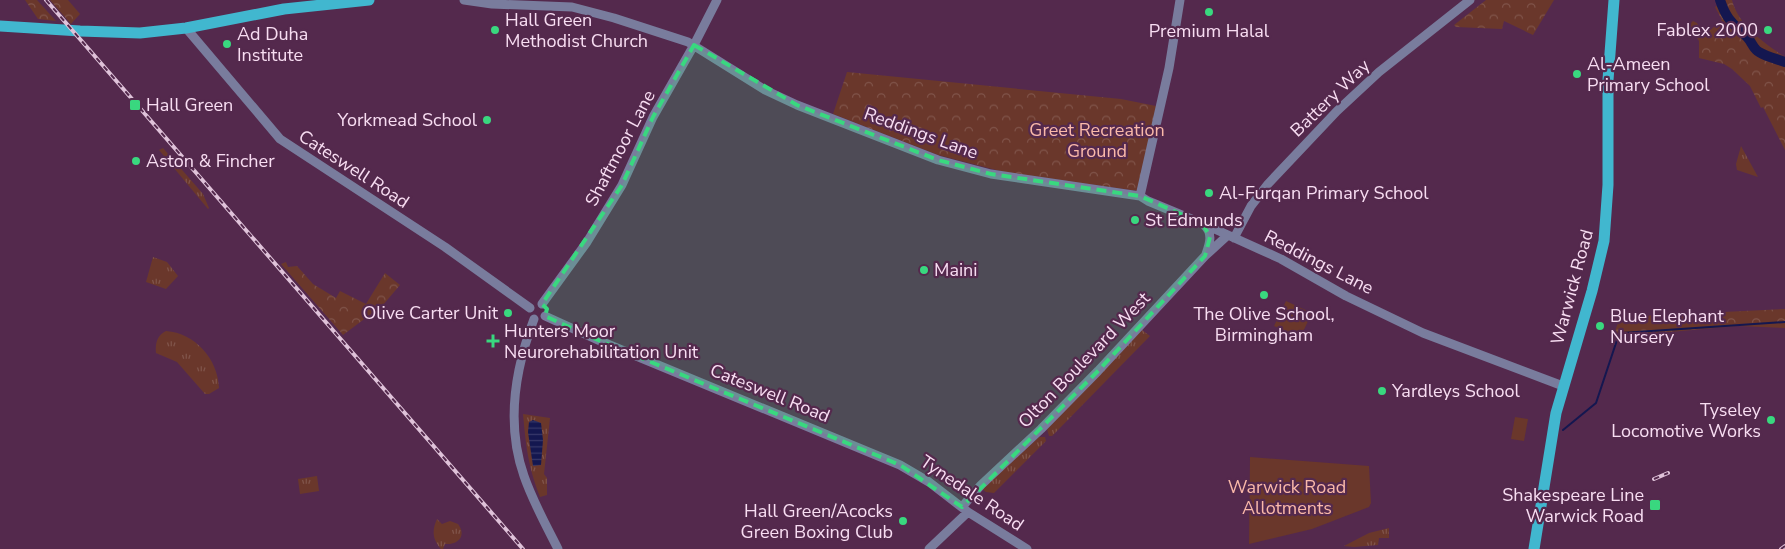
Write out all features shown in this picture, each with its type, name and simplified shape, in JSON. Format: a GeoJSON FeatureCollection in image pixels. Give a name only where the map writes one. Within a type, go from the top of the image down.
{"type":"FeatureCollection","features":[{"type":"Feature","properties":{"kind":"highway"},"geometry":{"type":"LineString","coordinates":[[0,26],[140,33],[186,28],[278,10],[369,0]]}},
{"type":"Feature","properties":{"kind":"highway","name":"Warwick Road"},"geometry":{"type":"LineString","coordinates":[[1534,549],[1550,445],[1563,386],[1592,291],[1604,241],[1608,185],[1608,80],[1614,0]]}},
{"type":"Feature","properties":{"kind":"street","name":"Reddings Lane"},"geometry":{"type":"LineString","coordinates":[[464,0],[572,7],[614,18],[694,45],[765,90],[938,160],[991,174],[1140,196],[1281,259],[1346,296],[1415,330],[1563,386]]}},
{"type":"Feature","properties":{"kind":"street","name":"Reddings Lane"},"geometry":{"type":"LineString","coordinates":[[480,0],[489,2]]}},
{"type":"Feature","properties":{"kind":"street","name":"Shaftmoor Lane"},"geometry":{"type":"LineString","coordinates":[[542,304],[586,242],[622,186],[653,117],[717,0]]}},
{"type":"Feature","properties":{"kind":"street"},"geometry":{"type":"LineString","coordinates":[[1140,196],[1169,68],[1180,0]]}},
{"type":"Feature","properties":{"kind":"street","name":"Battery Way"},"geometry":{"type":"LineString","coordinates":[[1231,236],[1268,184],[1337,112],[1379,72],[1470,0]]}},
{"type":"Feature","properties":{"kind":"street","name":"Cateswell Road"},"geometry":{"type":"LineString","coordinates":[[186,28],[280,139],[445,247],[530,308]]}},
{"type":"Feature","properties":{"kind":"street"},"geometry":{"type":"LineString","coordinates":[[1203,224],[1209,230],[1210,237],[1210,244],[1205,256]]}},
{"type":"Feature","properties":{"kind":"street","name":"Olton Boulevard West"},"geometry":{"type":"LineString","coordinates":[[929,549],[965,509],[980,485],[1035,434],[1098,371],[1205,256],[1231,236]]}},
{"type":"Feature","properties":{"kind":"street"},"geometry":{"type":"LineString","coordinates":[[536,303],[542,304],[546,310],[545,316],[540,320],[534,319],[530,315],[530,308],[536,303]]}},
{"type":"Feature","properties":{"kind":"street","name":"Cateswell Road"},"geometry":{"type":"LineString","coordinates":[[545,316],[600,341],[900,465]]}},
{"type":"Feature","properties":{"kind":"street"},"geometry":{"type":"LineString","coordinates":[[534,319],[528,334],[516,385],[515,438],[524,477],[532,498],[558,549]]}},
{"type":"Feature","properties":{"kind":"street","name":"Tynedale Road"},"geometry":{"type":"LineString","coordinates":[[900,465],[929,482],[965,509],[1027,549]]}},
{"type":"Feature","properties":{"kind":"highlighted area"},"geometry":{"type":"Polygon","coordinates":[[[694,45],[797,105],[938,160],[991,174],[1140,196],[1203,224],[1210,237],[1205,256],[1098,371],[962,507],[900,465],[600,341],[545,316],[547,309],[542,304],[622,185],[653,117],[694,45]]]}},
{"type":"Feature","properties":{"kind":"green space"},"geometry":{"type":"Polygon","coordinates":[[[25,0],[37,0],[56,21],[38,19],[25,0]]]}},
{"type":"Feature","properties":{"kind":"green space"},"geometry":{"type":"Polygon","coordinates":[[[50,0],[68,0],[80,14],[71,24],[50,0]]]}},
{"type":"Feature","properties":{"kind":"green space"},"geometry":{"type":"Polygon","coordinates":[[[1486,0],[1554,0],[1533,35],[1504,21],[1502,29],[1456,27],[1454,25],[1486,0]]]}},
{"type":"Feature","properties":{"kind":"green space"},"geometry":{"type":"Polygon","coordinates":[[[1722,0],[1732,0],[1740,17],[1753,33],[1785,57],[1785,150],[1750,86],[1724,64],[1699,58],[1699,41],[1689,25],[1693,21],[1697,23],[1705,37],[1711,33],[1709,31],[1722,20],[1715,7],[1722,3],[1722,0]]]}},
{"type":"Feature","properties":{"kind":"green space","name":"Greet Recreation Ground"},"geometry":{"type":"Polygon","coordinates":[[[847,72],[1121,99],[1156,106],[1138,191],[1004,172],[938,155],[833,114],[847,72]]]}},
{"type":"Feature","properties":{"kind":"green space"},"geometry":{"type":"Polygon","coordinates":[[[1741,146],[1758,177],[1737,170],[1736,164],[1741,146]]]}},
{"type":"Feature","properties":{"kind":"green space"},"geometry":{"type":"Polygon","coordinates":[[[163,148],[203,194],[208,209],[159,150],[163,148]]]}},
{"type":"Feature","properties":{"kind":"green space"},"geometry":{"type":"Polygon","coordinates":[[[153,257],[167,262],[178,276],[166,289],[146,282],[153,257]]]}},
{"type":"Feature","properties":{"kind":"green space"},"geometry":{"type":"Polygon","coordinates":[[[286,262],[288,267],[297,266],[313,284],[336,298],[340,291],[366,304],[385,273],[400,285],[383,305],[343,335],[281,264],[286,262]]]}},
{"type":"Feature","properties":{"kind":"green space"},"geometry":{"type":"Polygon","coordinates":[[[1286,301],[1312,313],[1300,338],[1274,326],[1286,301]]]}},
{"type":"Feature","properties":{"kind":"green space"},"geometry":{"type":"Polygon","coordinates":[[[1785,309],[1785,328],[1738,326],[1613,337],[1620,317],[1785,309]]]}},
{"type":"Feature","properties":{"kind":"green space"},"geometry":{"type":"Polygon","coordinates":[[[1142,330],[1150,336],[1052,436],[1049,436],[1047,429],[1142,330]]]}},
{"type":"Feature","properties":{"kind":"green space"},"geometry":{"type":"Polygon","coordinates":[[[166,331],[186,337],[203,349],[214,367],[218,377],[219,388],[209,394],[205,394],[177,362],[156,353],[157,340],[166,331]]]}},
{"type":"Feature","properties":{"kind":"green space"},"geometry":{"type":"Polygon","coordinates":[[[523,414],[550,418],[544,474],[547,478],[547,495],[540,497],[528,456],[523,414]]]}},
{"type":"Feature","properties":{"kind":"green space"},"geometry":{"type":"Polygon","coordinates":[[[1515,417],[1528,419],[1524,441],[1511,439],[1515,417]]]}},
{"type":"Feature","properties":{"kind":"green space"},"geometry":{"type":"Polygon","coordinates":[[[1039,437],[1045,437],[1046,441],[994,493],[986,492],[982,489],[1039,437]]]}},
{"type":"Feature","properties":{"kind":"green space","name":"Warwick Road Allotments"},"geometry":{"type":"Polygon","coordinates":[[[1250,457],[1369,466],[1371,503],[1369,507],[1312,529],[1249,544],[1250,457]]]}},
{"type":"Feature","properties":{"kind":"green space"},"geometry":{"type":"Polygon","coordinates":[[[317,476],[319,491],[300,494],[298,479],[317,476]]]}},
{"type":"Feature","properties":{"kind":"green space"},"geometry":{"type":"Polygon","coordinates":[[[437,519],[442,524],[450,521],[458,524],[462,532],[460,539],[454,543],[445,544],[443,549],[441,549],[434,538],[434,527],[437,519]]]}},
{"type":"Feature","properties":{"kind":"green space"},"geometry":{"type":"Polygon","coordinates":[[[1389,528],[1389,538],[1379,538],[1378,545],[1344,546],[1369,533],[1389,528]]]}},
{"type":"Feature","properties":{"kind":"shaded area"},"geometry":{"type":"Polygon","coordinates":[[[533,420],[541,423],[543,440],[541,465],[533,466],[528,432],[529,422],[533,420]]]}},
{"type":"Feature","properties":{"kind":"waterway"},"geometry":{"type":"LineString","coordinates":[[1720,0],[1728,17],[1749,39],[1757,51],[1785,62]]}},
{"type":"Feature","properties":{"kind":"waterway"},"geometry":{"type":"LineString","coordinates":[[1563,430],[1596,403],[1617,340],[1622,333],[1785,322]]}},
{"type":"Feature","properties":{"kind":"railway"},"geometry":{"type":"LineString","coordinates":[[46,0],[523,549]]}},
{"type":"Feature","properties":{"kind":"railway"},"geometry":{"type":"LineString","coordinates":[[1654,479],[1668,473]]}},
{"type":"Feature","properties":{"kind":"railway"},"geometry":{"type":"LineString","coordinates":[[1781,549],[1785,546]]}},
{"type":"Feature","properties":{"kind":"place","name":"Premium Halal"},"geometry":{"type":"Point","coordinates":[1209,12]}},
{"type":"Feature","properties":{"kind":"place","name":"Hall Green Methodist Church"},"geometry":{"type":"Point","coordinates":[495,30]}},
{"type":"Feature","properties":{"kind":"place","name":"Fablex 2000"},"geometry":{"type":"Point","coordinates":[1768,30]}},
{"type":"Feature","properties":{"kind":"place","name":"Ad Duha Institute"},"geometry":{"type":"Point","coordinates":[227,44]}},
{"type":"Feature","properties":{"kind":"place","name":"Al-Ameen Primary School"},"geometry":{"type":"Point","coordinates":[1577,74]}},
{"type":"Feature","properties":{"kind":"place","name":"Hall Green"},"geometry":{"type":"Point","coordinates":[135,105]}},
{"type":"Feature","properties":{"kind":"place","name":"Yorkmead School"},"geometry":{"type":"Point","coordinates":[487,120]}},
{"type":"Feature","properties":{"kind":"place","name":"Aston & Fincher"},"geometry":{"type":"Point","coordinates":[136,161]}},
{"type":"Feature","properties":{"kind":"place","name":"Al-Furqan Primary School"},"geometry":{"type":"Point","coordinates":[1209,193]}},
{"type":"Feature","properties":{"kind":"place","name":"St Edmunds"},"geometry":{"type":"Point","coordinates":[1135,220]}},
{"type":"Feature","properties":{"kind":"place","name":"Maini"},"geometry":{"type":"Point","coordinates":[924,270]}},
{"type":"Feature","properties":{"kind":"place","name":"The Olive School, Birmingham"},"geometry":{"type":"Point","coordinates":[1264,295]}},
{"type":"Feature","properties":{"kind":"place","name":"Olive Carter Unit"},"geometry":{"type":"Point","coordinates":[508,313]}},
{"type":"Feature","properties":{"kind":"place","name":"Blue Elephant Nursery"},"geometry":{"type":"Point","coordinates":[1600,326]}},
{"type":"Feature","properties":{"kind":"place","name":"Hunters Moor Neurorehabilitation Unit"},"geometry":{"type":"Point","coordinates":[493,341]}},
{"type":"Feature","properties":{"kind":"place","name":"Yardleys School"},"geometry":{"type":"Point","coordinates":[1382,391]}},
{"type":"Feature","properties":{"kind":"place","name":"Tyseley Locomotive Works"},"geometry":{"type":"Point","coordinates":[1771,420]}},
{"type":"Feature","properties":{"kind":"place","name":"Shakespeare Line Warwick Road"},"geometry":{"type":"Point","coordinates":[1655,505]}},
{"type":"Feature","properties":{"kind":"place","name":"Hall Green/Acocks Green Boxing Club"},"geometry":{"type":"Point","coordinates":[903,521]}}]}
